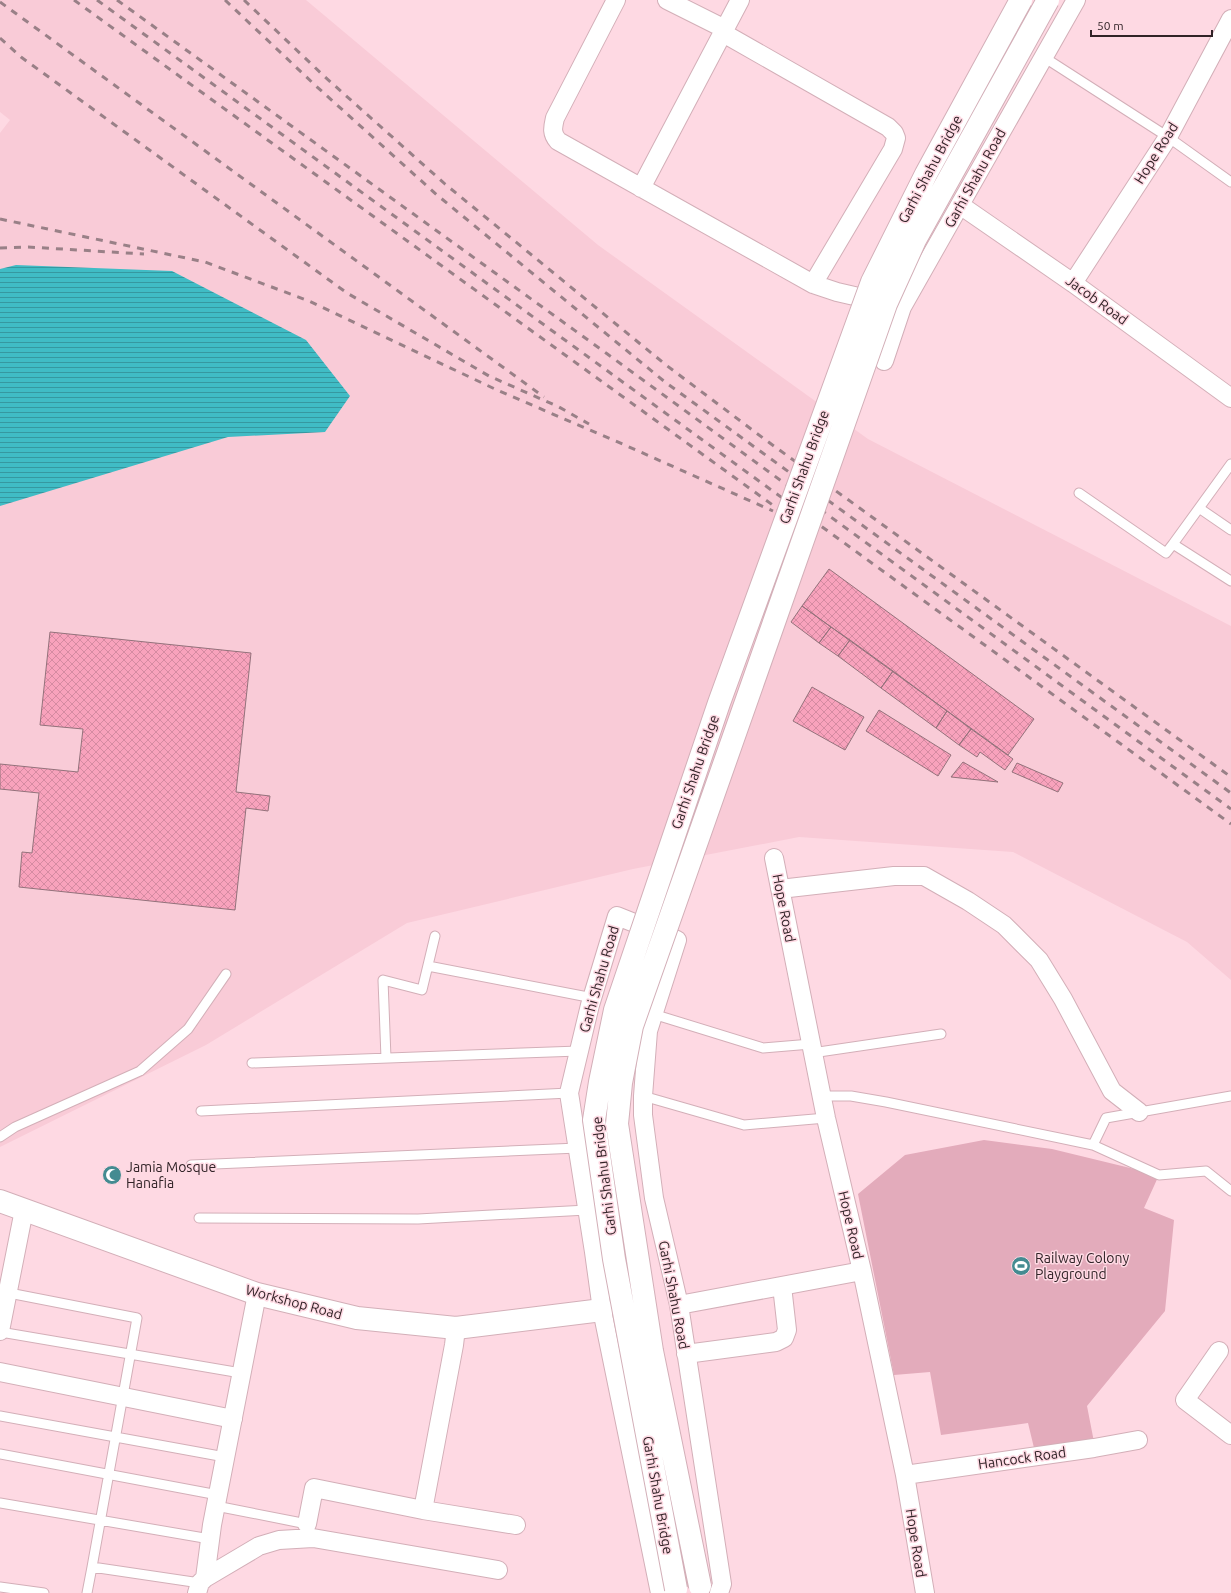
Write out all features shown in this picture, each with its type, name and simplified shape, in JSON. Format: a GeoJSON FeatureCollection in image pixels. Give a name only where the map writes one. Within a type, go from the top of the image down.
{"type":"FeatureCollection","features":[{"type":"Feature","properties":{"kind":"main road","name":"Garhi Shahu Bridge"},"geometry":{"type":"LineString","coordinates":[[671,1592],[614,1259],[594,1120],[600,1082],[615,1010],[719,703],[872,282],[926,174],[1021,0]]}},
{"type":"Feature","properties":{"kind":"main road","name":"Garhi Shahu Bridge"},"geometry":{"type":"LineString","coordinates":[[707,1591],[652,1350],[617,1124],[621,1082],[632,1026],[886,304],[915,240],[1048,0]]}},
{"type":"Feature","properties":{"kind":"main road","name":"Workshop Road"},"geometry":{"type":"LineString","coordinates":[[0,1198],[24,1210],[257,1294],[357,1318],[456,1328],[602,1310]]}},
{"type":"Feature","properties":{"kind":"street"},"geometry":{"type":"LineString","coordinates":[[616,0],[555,118],[552,128],[553,136],[558,141],[813,284],[837,292],[902,306]]}},
{"type":"Feature","properties":{"kind":"street"},"geometry":{"type":"LineString","coordinates":[[667,0],[724,31],[888,127],[894,133],[896,138],[893,149],[813,284]]}},
{"type":"Feature","properties":{"kind":"street"},"geometry":{"type":"LineString","coordinates":[[641,188],[740,0]]}},
{"type":"Feature","properties":{"kind":"street"},"geometry":{"type":"LineString","coordinates":[[1040,0],[1066,16]]}},
{"type":"Feature","properties":{"kind":"street","name":"Garhi Shahu Road"},"geometry":{"type":"LineString","coordinates":[[884,361],[902,306],[960,205],[1042,56],[1076,0]]}},
{"type":"Feature","properties":{"kind":"street","name":"Hope Road"},"geometry":{"type":"LineString","coordinates":[[1073,282],[1168,136],[1231,19]]}},
{"type":"Feature","properties":{"kind":"street","name":"Jacob Road"},"geometry":{"type":"LineString","coordinates":[[960,205],[1073,282],[1231,398]]}},
{"type":"Feature","properties":{"kind":"street","name":"Hope Road"},"geometry":{"type":"LineString","coordinates":[[774,858],[821,1096],[862,1271],[905,1476],[925,1593]]}},
{"type":"Feature","properties":{"kind":"street"},"geometry":{"type":"LineString","coordinates":[[780,889],[894,876],[924,876],[968,901],[1004,925],[1039,960],[1063,999],[1112,1091],[1139,1112]]}},
{"type":"Feature","properties":{"kind":"street","name":"Garhi Shahu Road"},"geometry":{"type":"LineString","coordinates":[[671,1592],[602,1310],[569,1093],[592,998],[617,916],[677,940],[648,1032],[643,1115],[654,1198],[679,1305],[722,1584],[707,1591]]}},
{"type":"Feature","properties":{"kind":"street"},"geometry":{"type":"LineString","coordinates":[[0,1331],[4,1292],[24,1210]]}},
{"type":"Feature","properties":{"kind":"street"},"geometry":{"type":"LineString","coordinates":[[679,1305],[862,1271]]}},
{"type":"Feature","properties":{"kind":"street"},"geometry":{"type":"LineString","coordinates":[[686,1354],[776,1342],[784,1338],[787,1330],[782,1286]]}},
{"type":"Feature","properties":{"kind":"street"},"geometry":{"type":"LineString","coordinates":[[201,1585],[257,1294]]}},
{"type":"Feature","properties":{"kind":"street"},"geometry":{"type":"LineString","coordinates":[[423,1510],[456,1328]]}},
{"type":"Feature","properties":{"kind":"street"},"geometry":{"type":"LineString","coordinates":[[1219,1351],[1185,1400],[1231,1435]]}},
{"type":"Feature","properties":{"kind":"street"},"geometry":{"type":"LineString","coordinates":[[0,1372],[233,1419]]}},
{"type":"Feature","properties":{"kind":"street","name":"Hancock Road"},"geometry":{"type":"LineString","coordinates":[[905,1476],[1138,1440]]}},
{"type":"Feature","properties":{"kind":"street"},"geometry":{"type":"LineString","coordinates":[[307,1524],[314,1488],[423,1510],[516,1525]]}},
{"type":"Feature","properties":{"kind":"street"},"geometry":{"type":"LineString","coordinates":[[201,1585],[259,1546],[279,1540],[313,1538],[498,1570]]}},
{"type":"Feature","properties":{"kind":"lane"},"geometry":{"type":"LineString","coordinates":[[1042,56],[1168,136],[1231,182]]}},
{"type":"Feature","properties":{"kind":"lane"},"geometry":{"type":"LineString","coordinates":[[1079,494],[1166,553],[1231,464]]}},
{"type":"Feature","properties":{"kind":"lane"},"geometry":{"type":"LineString","coordinates":[[1199,508],[1231,530]]}},
{"type":"Feature","properties":{"kind":"lane"},"geometry":{"type":"LineString","coordinates":[[1173,544],[1231,580]]}},
{"type":"Feature","properties":{"kind":"lane"},"geometry":{"type":"LineString","coordinates":[[386,1058],[383,980],[422,990],[435,936]]}},
{"type":"Feature","properties":{"kind":"lane"},"geometry":{"type":"LineString","coordinates":[[428,966],[592,998]]}},
{"type":"Feature","properties":{"kind":"lane"},"geometry":{"type":"LineString","coordinates":[[0,1137],[15,1127],[140,1071],[188,1029],[226,974]]}},
{"type":"Feature","properties":{"kind":"lane"},"geometry":{"type":"LineString","coordinates":[[653,1014],[763,1048],[812,1048],[941,1034]]}},
{"type":"Feature","properties":{"kind":"lane"},"geometry":{"type":"LineString","coordinates":[[252,1063],[579,1050]]}},
{"type":"Feature","properties":{"kind":"lane"},"geometry":{"type":"LineString","coordinates":[[201,1111],[569,1093]]}},
{"type":"Feature","properties":{"kind":"lane"},"geometry":{"type":"LineString","coordinates":[[643,1096],[744,1125],[826,1118]]}},
{"type":"Feature","properties":{"kind":"lane"},"geometry":{"type":"LineString","coordinates":[[821,1096],[851,1096],[886,1102],[1093,1145],[1159,1175],[1206,1171],[1231,1191]]}},
{"type":"Feature","properties":{"kind":"lane"},"geometry":{"type":"LineString","coordinates":[[1093,1145],[1106,1118],[1231,1096]]}},
{"type":"Feature","properties":{"kind":"lane"},"geometry":{"type":"LineString","coordinates":[[191,1165],[578,1148]]}},
{"type":"Feature","properties":{"kind":"lane"},"geometry":{"type":"LineString","coordinates":[[199,1218],[418,1219],[587,1210]]}},
{"type":"Feature","properties":{"kind":"lane"},"geometry":{"type":"LineString","coordinates":[[4,1292],[137,1318],[88,1593]]}},
{"type":"Feature","properties":{"kind":"lane"},"geometry":{"type":"LineString","coordinates":[[0,1331],[241,1373]]}},
{"type":"Feature","properties":{"kind":"lane"},"geometry":{"type":"LineString","coordinates":[[0,1416],[225,1457]]}},
{"type":"Feature","properties":{"kind":"lane"},"geometry":{"type":"LineString","coordinates":[[0,1454],[109,1474],[217,1500],[307,1524]]}},
{"type":"Feature","properties":{"kind":"lane"},"geometry":{"type":"LineString","coordinates":[[0,1503],[210,1539]]}},
{"type":"Feature","properties":{"kind":"lane"},"geometry":{"type":"LineString","coordinates":[[92,1567],[201,1585]]}},
{"type":"Feature","properties":{"kind":"lane"},"geometry":{"type":"LineString","coordinates":[[0,1587],[44,1593]]}},
{"type":"Feature","properties":{"kind":"shaded area"},"geometry":{"type":"Polygon","coordinates":[[[0,0],[306,0],[598,245],[868,439],[1231,626],[1231,980],[1187,942],[1013,852],[799,837],[633,869],[407,923],[206,1045],[0,1147],[0,133],[10,120],[0,112],[0,0]]]}},
{"type":"Feature","properties":{"kind":"shaded area","name":"Railway Colony Playground"},"geometry":{"type":"Polygon","coordinates":[[[984,1140],[1052,1149],[1159,1175],[1144,1208],[1174,1220],[1165,1311],[1087,1406],[1094,1442],[1035,1452],[1028,1423],[941,1435],[930,1372],[894,1375],[858,1194],[905,1155],[984,1140]]]}},
{"type":"Feature","properties":{"kind":"water"},"geometry":{"type":"Polygon","coordinates":[[[16,265],[172,271],[306,340],[350,396],[325,432],[228,437],[0,506],[0,269],[16,265]]]}},
{"type":"Feature","properties":{"kind":"building"},"geometry":{"type":"Polygon","coordinates":[[[829,569],[1034,719],[1008,755],[802,606],[829,569]]]}},
{"type":"Feature","properties":{"kind":"building"},"geometry":{"type":"Polygon","coordinates":[[[802,606],[831,627],[819,643],[791,622],[802,606]]]}},
{"type":"Feature","properties":{"kind":"building"},"geometry":{"type":"Polygon","coordinates":[[[831,627],[850,640],[838,656],[819,643],[831,627]]]}},
{"type":"Feature","properties":{"kind":"building"},"geometry":{"type":"Polygon","coordinates":[[[50,632],[251,653],[236,792],[270,796],[268,811],[246,808],[235,910],[19,887],[22,852],[32,853],[39,793],[0,789],[0,764],[78,772],[83,729],[40,725],[50,632]]]}},
{"type":"Feature","properties":{"kind":"building"},"geometry":{"type":"Polygon","coordinates":[[[850,640],[893,671],[881,688],[838,656],[850,640]]]}},
{"type":"Feature","properties":{"kind":"building"},"geometry":{"type":"Polygon","coordinates":[[[893,671],[947,711],[936,728],[881,688],[893,671]]]}},
{"type":"Feature","properties":{"kind":"building"},"geometry":{"type":"Polygon","coordinates":[[[812,687],[864,717],[845,750],[793,721],[812,687]]]}},
{"type":"Feature","properties":{"kind":"building"},"geometry":{"type":"Polygon","coordinates":[[[879,710],[951,755],[938,776],[866,731],[879,710]]]}},
{"type":"Feature","properties":{"kind":"building"},"geometry":{"type":"Polygon","coordinates":[[[947,711],[971,729],[959,745],[936,728],[947,711]]]}},
{"type":"Feature","properties":{"kind":"building"},"geometry":{"type":"Polygon","coordinates":[[[971,729],[1013,759],[1005,770],[980,752],[977,757],[959,745],[971,729]]]}},
{"type":"Feature","properties":{"kind":"building"},"geometry":{"type":"Polygon","coordinates":[[[963,762],[998,782],[951,777],[963,762]]]}},
{"type":"Feature","properties":{"kind":"building"},"geometry":{"type":"Polygon","coordinates":[[[1017,763],[1063,783],[1058,792],[1012,772],[1017,763]]]}},
{"type":"Feature","properties":{"kind":"railway"},"geometry":{"type":"LineString","coordinates":[[74,0],[792,519]]}},
{"type":"Feature","properties":{"kind":"railway"},"geometry":{"type":"LineString","coordinates":[[97,0],[1231,824]]}},
{"type":"Feature","properties":{"kind":"railway"},"geometry":{"type":"LineString","coordinates":[[117,0],[606,353],[1231,809]]}},
{"type":"Feature","properties":{"kind":"railway"},"geometry":{"type":"LineString","coordinates":[[225,0],[316,86],[437,195],[665,382],[1231,793]]}},
{"type":"Feature","properties":{"kind":"railway"},"geometry":{"type":"LineString","coordinates":[[244,0],[325,77],[445,184],[666,365],[767,441],[1231,777]]}},
{"type":"Feature","properties":{"kind":"railway"},"geometry":{"type":"LineString","coordinates":[[0,2],[544,397]]}},
{"type":"Feature","properties":{"kind":"railway"},"geometry":{"type":"LineString","coordinates":[[0,38],[21,57],[347,293],[489,376],[559,407],[589,424]]}},
{"type":"Feature","properties":{"kind":"railway"},"geometry":{"type":"LineString","coordinates":[[0,219],[205,262],[309,301],[497,390],[773,511]]}},
{"type":"Feature","properties":{"kind":"railway"},"geometry":{"type":"LineString","coordinates":[[0,248],[28,247],[144,254]]}},
{"type":"Feature","properties":{"kind":"place","name":"Jamia Mosque Hanafia"},"geometry":{"type":"Point","coordinates":[112,1175]}},
{"type":"Feature","properties":{"kind":"place","name":"Railway Colony Playground"},"geometry":{"type":"Point","coordinates":[1021,1266]}}]}
